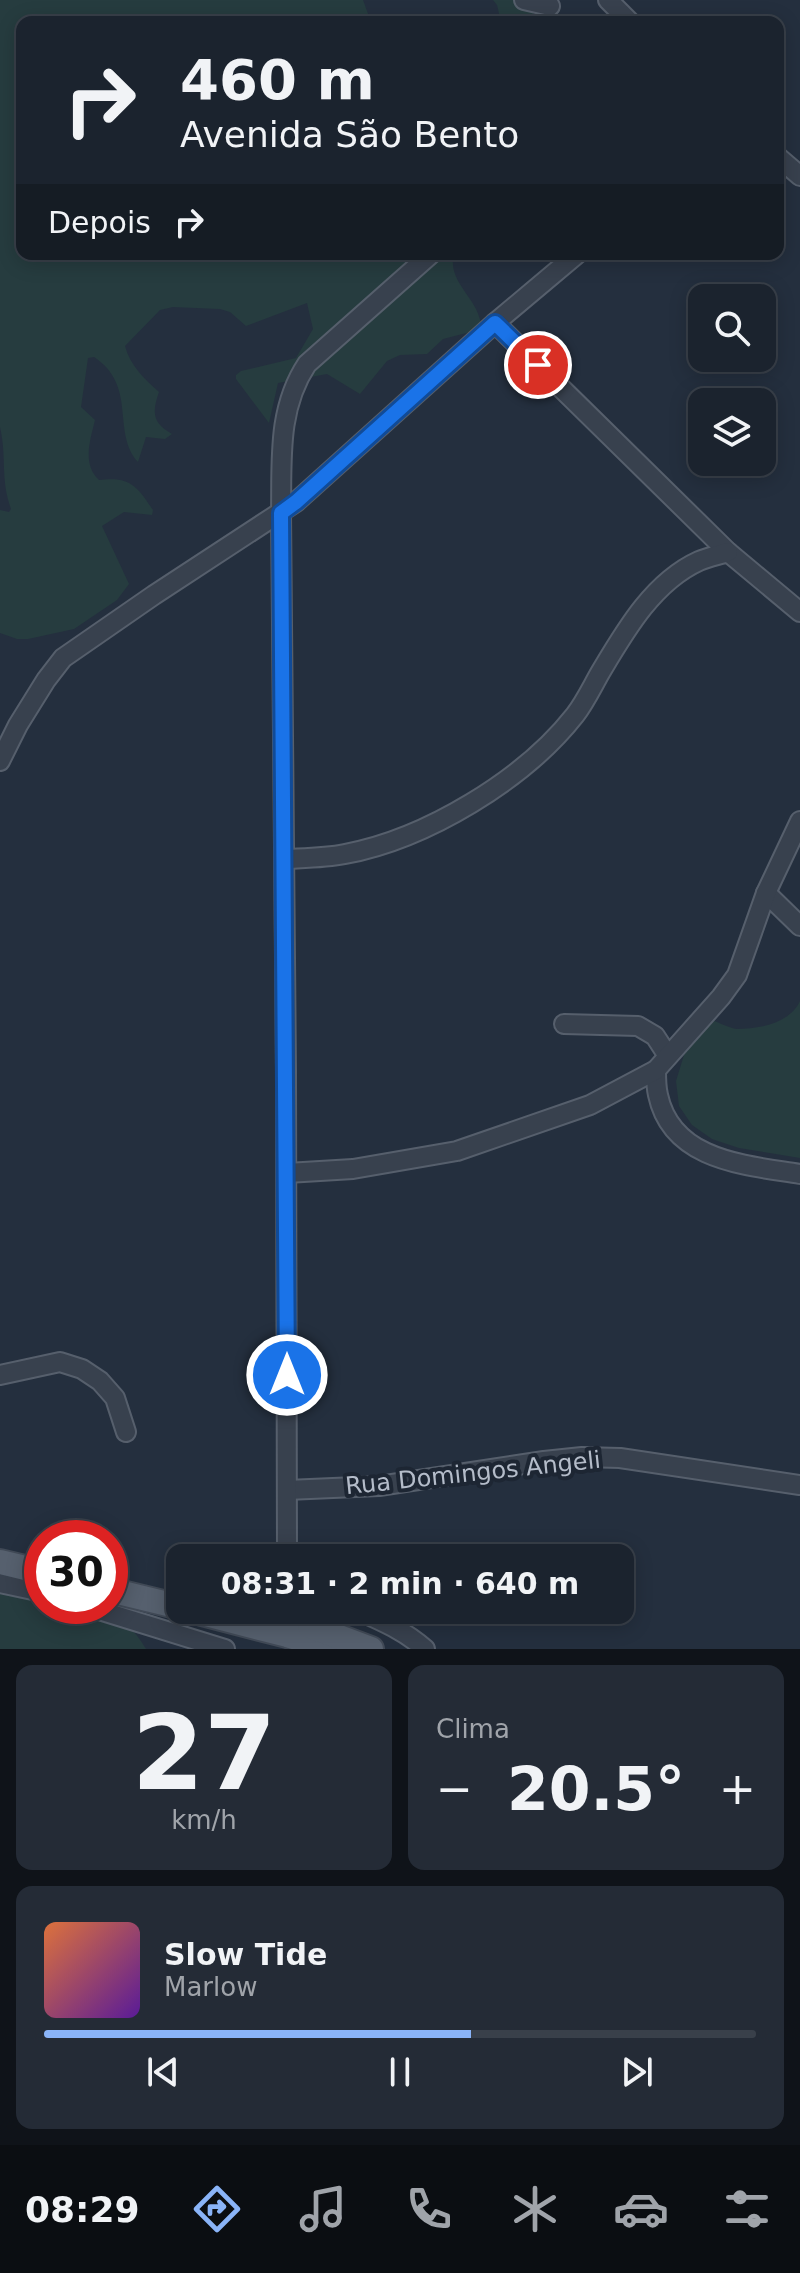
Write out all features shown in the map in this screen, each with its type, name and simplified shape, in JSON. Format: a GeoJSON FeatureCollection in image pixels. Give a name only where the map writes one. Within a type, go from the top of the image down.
{"type":"FeatureCollection","features":[{"type":"Feature","properties":{"kind":"main road"},"geometry":{"type":"LineString","coordinates":[[0,1546],[24,1552]]}},
{"type":"Feature","properties":{"kind":"main road"},"geometry":{"type":"LineString","coordinates":[[0,1562],[24,1568]]}},
{"type":"Feature","properties":{"kind":"main road"},"geometry":{"type":"LineString","coordinates":[[128,1579],[166,1589]]}},
{"type":"Feature","properties":{"kind":"main road"},"geometry":{"type":"LineString","coordinates":[[128,1594],[166,1604]]}},
{"type":"Feature","properties":{"kind":"main road"},"geometry":{"type":"LineString","coordinates":[[244,1624],[331,1649]]}},
{"type":"Feature","properties":{"kind":"main road"},"geometry":{"type":"LineString","coordinates":[[309,1624],[371,1649]]}},
{"type":"Feature","properties":{"kind":"street"},"geometry":{"type":"LineString","coordinates":[[524,0],[550,9]]}},
{"type":"Feature","properties":{"kind":"street"},"geometry":{"type":"LineString","coordinates":[[608,0],[624,16]]}},
{"type":"Feature","properties":{"kind":"street"},"geometry":{"type":"LineString","coordinates":[[784,162],[800,176]]}},
{"type":"Feature","properties":{"kind":"street"},"geometry":{"type":"LineString","coordinates":[[287,1544],[281,513],[284,422],[296,381],[307,364],[424,260]]}},
{"type":"Feature","properties":{"kind":"street"},"geometry":{"type":"LineString","coordinates":[[0,761],[18,725],[63,658],[296,502],[570,260]]}},
{"type":"Feature","properties":{"kind":"street"},"geometry":{"type":"LineString","coordinates":[[495,323],[728,552],[800,612]]}},
{"type":"Feature","properties":{"kind":"street"},"geometry":{"type":"LineString","coordinates":[[285,859],[345,854],[387,843],[435,825],[486,793],[537,755],[558,735],[577,712],[646,603],[674,576],[699,561],[728,552]]}},
{"type":"Feature","properties":{"kind":"street"},"geometry":{"type":"LineString","coordinates":[[287,1173],[353,1169],[457,1151],[590,1105],[662,1063],[737,975],[766,893],[800,821]]}},
{"type":"Feature","properties":{"kind":"street"},"geometry":{"type":"LineString","coordinates":[[766,893],[800,926]]}},
{"type":"Feature","properties":{"kind":"street"},"geometry":{"type":"LineString","coordinates":[[564,1024],[638,1026],[655,1036],[662,1063],[658,1095],[675,1132],[709,1156],[800,1174]]}},
{"type":"Feature","properties":{"kind":"street"},"geometry":{"type":"LineString","coordinates":[[0,1375],[60,1362],[82,1369],[100,1381],[115,1398],[126,1432]]}},
{"type":"Feature","properties":{"kind":"street","name":"Rua Domingos Angeli"},"geometry":{"type":"LineString","coordinates":[[287,1490],[379,1486],[582,1457],[620,1458],[800,1485]]}},
{"type":"Feature","properties":{"kind":"street"},"geometry":{"type":"LineString","coordinates":[[0,1583],[24,1588]]}},
{"type":"Feature","properties":{"kind":"street"},"geometry":{"type":"LineString","coordinates":[[128,1619],[225,1649]]}},
{"type":"Feature","properties":{"kind":"street"},"geometry":{"type":"LineString","coordinates":[[389,1624],[412,1637],[425,1649]]}},
{"type":"Feature","properties":{"kind":"green space"},"geometry":{"type":"Polygon","coordinates":[[[0,0],[363,0],[369,16],[16,16],[16,260],[453,260],[456,276],[476,309],[482,329],[443,339],[427,354],[400,355],[387,361],[360,394],[327,374],[278,383],[269,423],[236,375],[241,371],[296,358],[313,329],[307,303],[246,326],[230,312],[220,309],[173,307],[160,310],[125,346],[138,371],[159,392],[155,416],[161,426],[172,434],[165,439],[146,437],[138,462],[126,437],[116,381],[94,357],[88,358],[81,407],[95,420],[89,452],[90,467],[99,480],[132,484],[153,510],[152,515],[124,512],[102,526],[129,584],[117,600],[74,629],[28,639],[0,633],[0,510],[9,512],[11,509],[0,427],[0,0]]]}},
{"type":"Feature","properties":{"kind":"green space"},"geometry":{"type":"Polygon","coordinates":[[[493,0],[526,0],[535,16],[500,16],[493,0]]]}},
{"type":"Feature","properties":{"kind":"green space"},"geometry":{"type":"Polygon","coordinates":[[[800,1001],[800,1158],[739,1148],[712,1139],[692,1125],[679,1106],[676,1081],[688,1042],[712,1020],[737,1029],[755,1028],[782,1020],[800,1001]]]}},
{"type":"Feature","properties":{"kind":"green space"},"geometry":{"type":"Polygon","coordinates":[[[0,1586],[24,1589],[24,1624],[126,1624],[146,1649],[0,1649],[0,1586]]]}},
{"type":"Feature","properties":{"kind":"route"},"geometry":{"type":"LineString","coordinates":[[287,1375],[281,513],[495,323],[538,365]]}}]}
